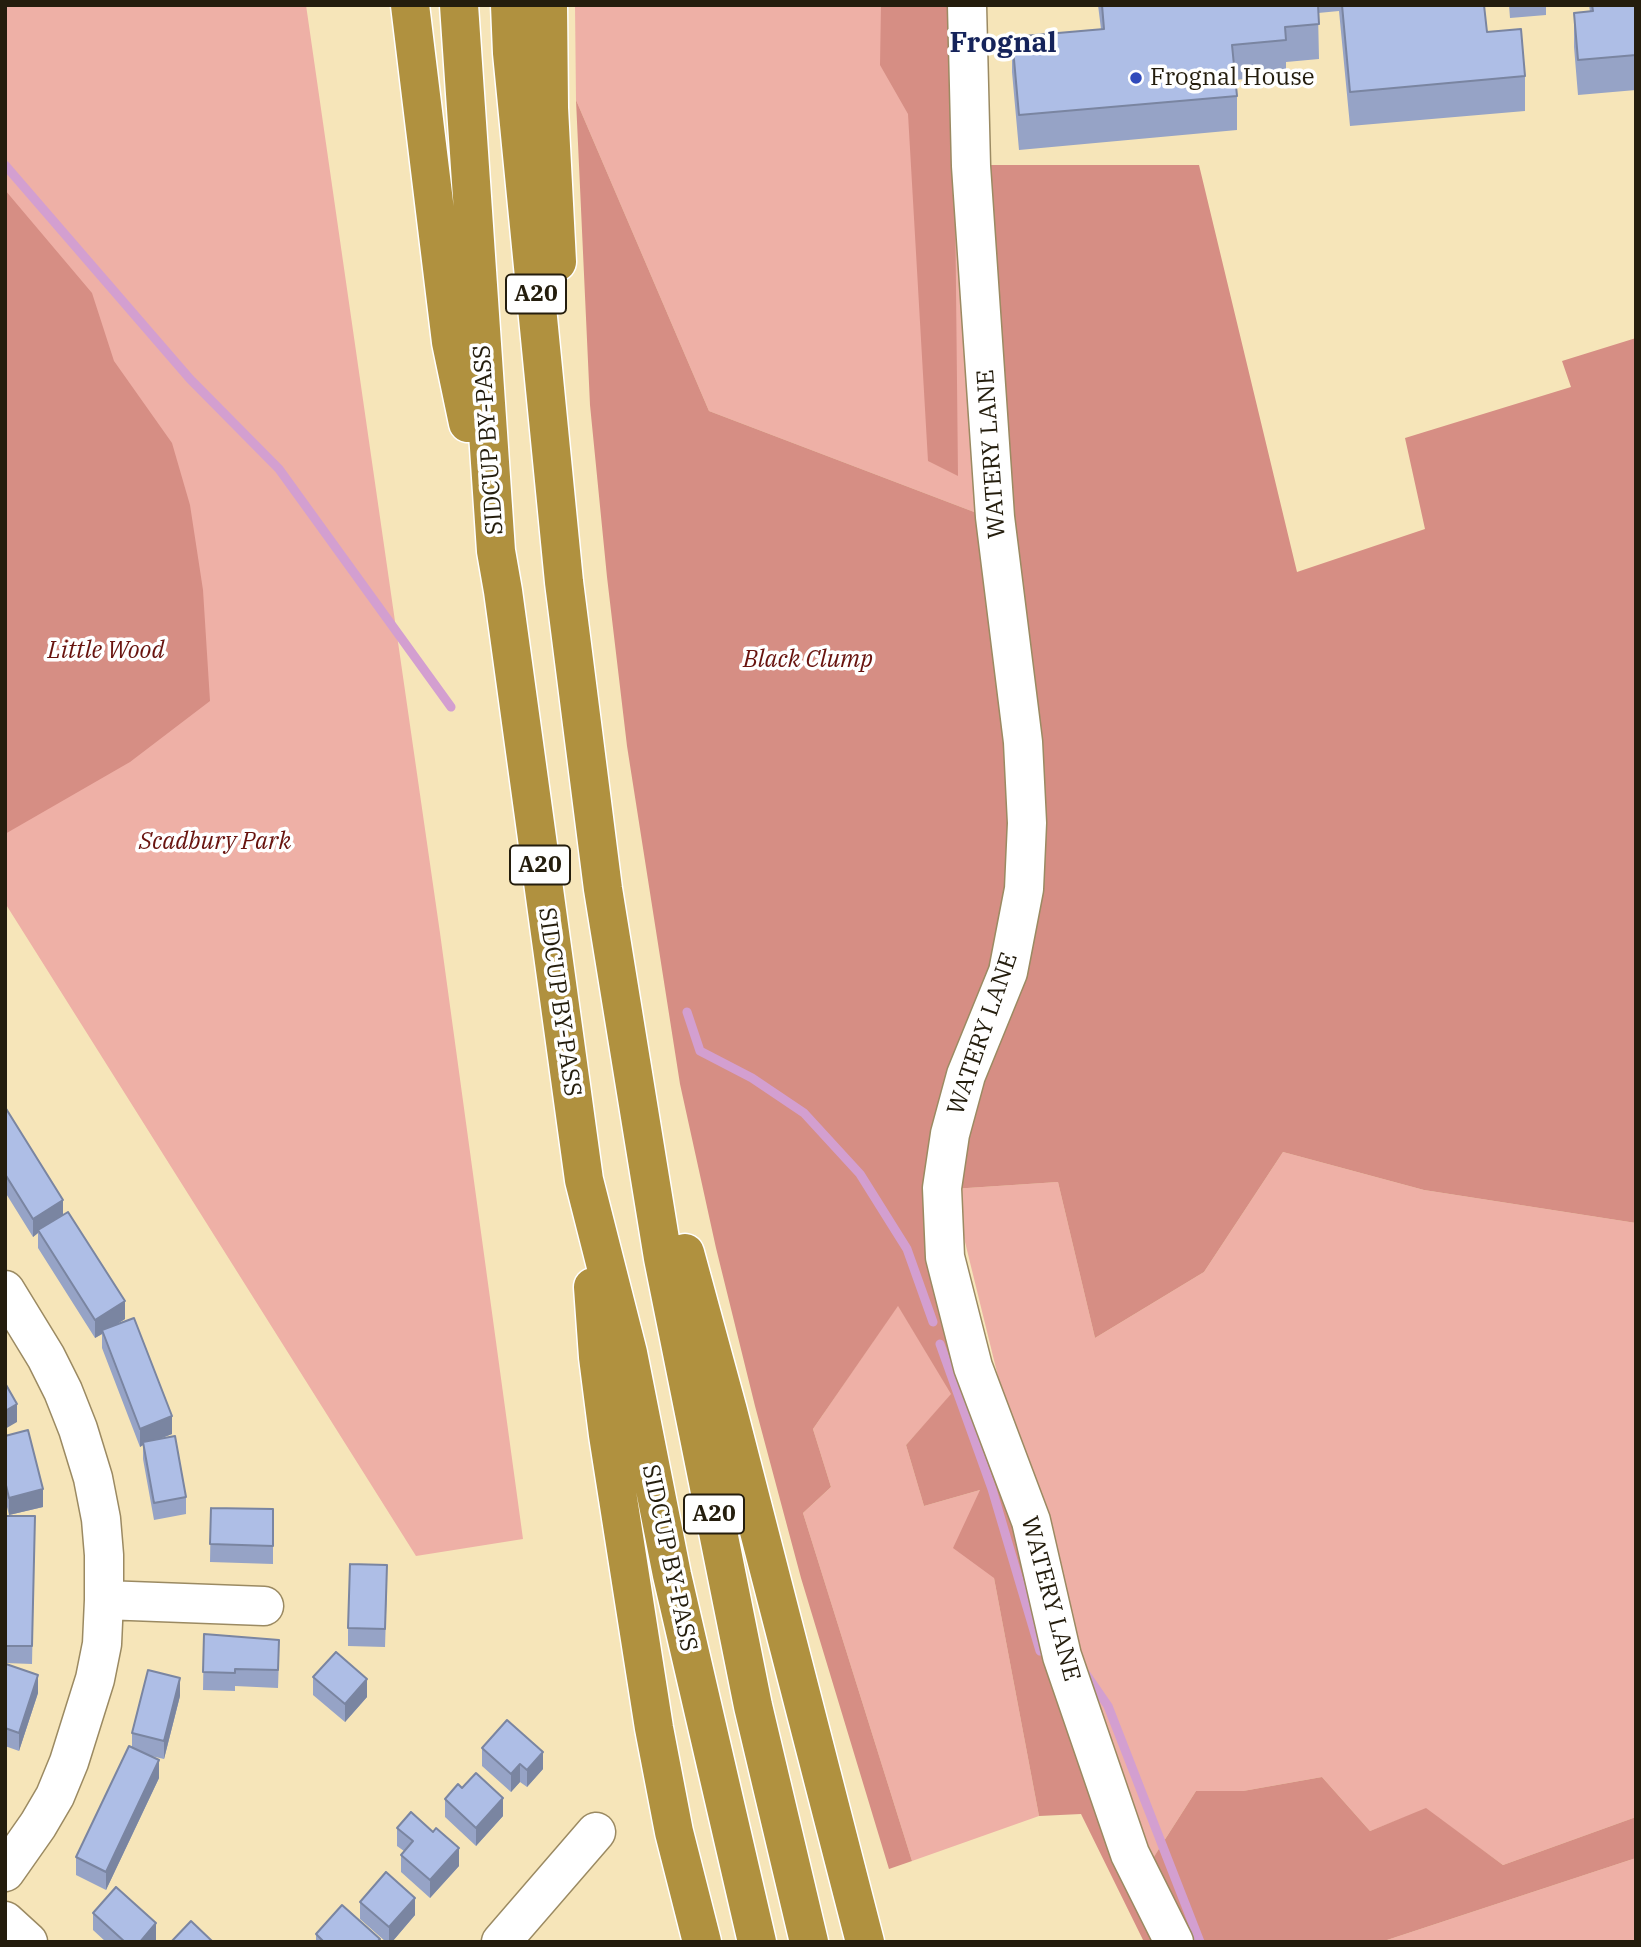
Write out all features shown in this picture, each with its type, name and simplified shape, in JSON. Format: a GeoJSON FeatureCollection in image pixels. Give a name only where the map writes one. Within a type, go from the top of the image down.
{"type":"FeatureCollection","features":[{"type":"Feature","properties":{"kind":"highway","name":"A20"},"geometry":{"type":"LineString","coordinates":[[410,5],[451,342],[496,551]]}},
{"type":"Feature","properties":{"kind":"highway","name":"SIDCUP BY-PASS"},"geometry":{"type":"LineString","coordinates":[[459,5],[496,551],[584,1180],[628,1353],[683,1627],[757,1942]]}},
{"type":"Feature","properties":{"kind":"highway","name":"A20"},"geometry":{"type":"LineString","coordinates":[[510,5],[513,66],[564,582],[601,876],[663,1258],[696,1431],[753,1706],[809,1942]]}},
{"type":"Feature","properties":{"kind":"highway","name":"A20"},"geometry":{"type":"LineString","coordinates":[[548,5],[549,108],[567,427],[564,582]]}},
{"type":"Feature","properties":{"kind":"highway","name":"A20"},"geometry":{"type":"LineString","coordinates":[[634,1083],[728,1411],[864,1942]]}},
{"type":"Feature","properties":{"kind":"highway","name":"A20"},"geometry":{"type":"LineString","coordinates":[[584,1180],[598,1357],[628,1568],[674,1832],[702,1942]]}},
{"type":"Feature","properties":{"kind":"street","name":"WATERY LANE"},"geometry":{"type":"LineString","coordinates":[[967,5],[971,166],[994,504],[1023,743],[1027,823],[1024,889],[1008,972],[966,1074],[950,1134],[942,1188],[945,1257],[973,1367],[1031,1521],[1062,1656],[1130,1854],[1174,1942]]}},
{"type":"Feature","properties":{"kind":"street"},"geometry":{"type":"LineString","coordinates":[[5,1290],[64,1391],[93,1478],[101,1519],[104,1555],[102,1644],[83,1723],[55,1796],[5,1872]]}},
{"type":"Feature","properties":{"kind":"street"},"geometry":{"type":"LineString","coordinates":[[104,1600],[264,1606]]}},
{"type":"Feature","properties":{"kind":"street"},"geometry":{"type":"LineString","coordinates":[[501,1942],[596,1832]]}},
{"type":"Feature","properties":{"kind":"street"},"geometry":{"type":"LineString","coordinates":[[5,1921],[28,1942]]}},
{"type":"Feature","properties":{"kind":"green space","name":"Scadbury Park"},"geometry":{"type":"Polygon","coordinates":[[[5,5],[306,5],[440,933],[523,1539],[416,1556],[5,903],[5,5]]]}},
{"type":"Feature","properties":{"kind":"green space"},"geometry":{"type":"Polygon","coordinates":[[[575,5],[974,5],[982,515],[709,411],[576,100],[575,5]]]}},
{"type":"Feature","properties":{"kind":"green space"},"geometry":{"type":"Polygon","coordinates":[[[881,5],[953,5],[958,476],[928,461],[908,114],[880,65],[881,5]]]}},
{"type":"Feature","properties":{"kind":"green space","name":"Black Clump"},"geometry":{"type":"Polygon","coordinates":[[[576,100],[709,411],[982,515],[1011,823],[1007,896],[995,966],[928,1188],[1160,1942],[1144,1942],[1081,1814],[1039,1816],[994,1578],[953,1548],[980,1490],[924,1506],[906,1445],[951,1394],[898,1306],[813,1429],[831,1487],[803,1513],[912,1861],[889,1869],[801,1578],[755,1406],[716,1248],[680,1084],[627,746],[607,577],[590,405],[576,100]]]}},
{"type":"Feature","properties":{"kind":"green space"},"geometry":{"type":"Polygon","coordinates":[[[990,165],[1199,165],[1297,572],[1425,529],[1405,438],[1571,387],[1562,361],[1636,338],[1636,1223],[1424,1190],[1283,1152],[1204,1272],[1095,1338],[1058,1182],[952,1189],[960,1135],[1019,974],[1008,517],[990,165]]]}},
{"type":"Feature","properties":{"kind":"green space","name":"Little Wood"},"geometry":{"type":"Polygon","coordinates":[[[5,190],[92,293],[114,361],[172,443],[190,505],[203,590],[210,701],[130,762],[5,834],[5,190]]]}},
{"type":"Feature","properties":{"kind":"green space"},"geometry":{"type":"Polygon","coordinates":[[[1283,1152],[1424,1190],[1636,1223],[1636,1817],[1503,1865],[1426,1809],[1370,1831],[1322,1777],[1243,1791],[1196,1791],[1148,1866],[1005,1405],[952,1189],[1058,1182],[1095,1338],[1204,1272],[1283,1152]]]}},
{"type":"Feature","properties":{"kind":"green space"},"geometry":{"type":"Polygon","coordinates":[[[898,1305],[952,1394],[906,1445],[924,1506],[980,1490],[1039,1816],[912,1861],[803,1513],[831,1487],[813,1429],[898,1305]]]}},
{"type":"Feature","properties":{"kind":"green space"},"geometry":{"type":"Polygon","coordinates":[[[1322,1777],[1370,1831],[1426,1808],[1503,1865],[1636,1817],[1636,1858],[1381,1942],[1198,1942],[1148,1866],[1196,1791],[1243,1791],[1322,1777]]]}},
{"type":"Feature","properties":{"kind":"green space"},"geometry":{"type":"Polygon","coordinates":[[[1636,1858],[1636,1942],[1381,1942],[1636,1858]]]}},
{"type":"Feature","properties":{"kind":"building"},"geometry":{"type":"Polygon","coordinates":[[[1102,5],[1318,5],[1319,24],[1285,27],[1286,40],[1232,45],[1237,96],[1019,115],[1012,37],[1104,29],[1102,5]]]}},
{"type":"Feature","properties":{"kind":"building"},"geometry":{"type":"Polygon","coordinates":[[[1342,5],[1484,5],[1487,32],[1521,29],[1525,76],[1350,92],[1342,5]]]}},
{"type":"Feature","properties":{"kind":"building"},"geometry":{"type":"Polygon","coordinates":[[[1592,5],[1636,5],[1636,55],[1578,60],[1574,13],[1593,11],[1592,5]]]}},
{"type":"Feature","properties":{"kind":"building"},"geometry":{"type":"Polygon","coordinates":[[[5,1107],[63,1200],[33,1219],[5,1174],[5,1107]]]}},
{"type":"Feature","properties":{"kind":"building"},"geometry":{"type":"Polygon","coordinates":[[[68,1212],[125,1301],[95,1320],[38,1230],[68,1212]]]}},
{"type":"Feature","properties":{"kind":"building"},"geometry":{"type":"Polygon","coordinates":[[[134,1318],[172,1416],[140,1429],[102,1330],[134,1318]]]}},
{"type":"Feature","properties":{"kind":"building"},"geometry":{"type":"Polygon","coordinates":[[[5,1383],[17,1404],[5,1411],[5,1383]]]}},
{"type":"Feature","properties":{"kind":"building"},"geometry":{"type":"Polygon","coordinates":[[[28,1430],[43,1489],[9,1498],[5,1481],[5,1436],[28,1430]]]}},
{"type":"Feature","properties":{"kind":"building"},"geometry":{"type":"Polygon","coordinates":[[[175,1436],[186,1497],[154,1503],[143,1442],[175,1436]]]}},
{"type":"Feature","properties":{"kind":"building"},"geometry":{"type":"Polygon","coordinates":[[[211,1508],[273,1509],[273,1546],[210,1544],[211,1508]]]}},
{"type":"Feature","properties":{"kind":"building"},"geometry":{"type":"Polygon","coordinates":[[[5,1516],[35,1516],[32,1646],[5,1646],[5,1516]]]}},
{"type":"Feature","properties":{"kind":"building"},"geometry":{"type":"Polygon","coordinates":[[[350,1564],[387,1565],[385,1629],[348,1628],[350,1564]]]}},
{"type":"Feature","properties":{"kind":"building"},"geometry":{"type":"Polygon","coordinates":[[[204,1634],[279,1640],[278,1670],[235,1669],[235,1673],[203,1672],[204,1634]]]}},
{"type":"Feature","properties":{"kind":"building"},"geometry":{"type":"Polygon","coordinates":[[[336,1652],[367,1679],[345,1704],[313,1677],[336,1652]]]}},
{"type":"Feature","properties":{"kind":"building"},"geometry":{"type":"Polygon","coordinates":[[[6,1664],[38,1675],[19,1733],[5,1728],[6,1664]]]}},
{"type":"Feature","properties":{"kind":"building"},"geometry":{"type":"Polygon","coordinates":[[[148,1670],[180,1678],[164,1741],[132,1733],[148,1670]]]}},
{"type":"Feature","properties":{"kind":"building"},"geometry":{"type":"Polygon","coordinates":[[[507,1720],[543,1752],[527,1770],[520,1764],[511,1774],[482,1748],[507,1720]]]}},
{"type":"Feature","properties":{"kind":"building"},"geometry":{"type":"Polygon","coordinates":[[[129,1746],[159,1760],[106,1872],[76,1857],[129,1746]]]}},
{"type":"Feature","properties":{"kind":"building"},"geometry":{"type":"Polygon","coordinates":[[[476,1773],[503,1798],[476,1828],[445,1799],[458,1784],[462,1788],[476,1773]]]}},
{"type":"Feature","properties":{"kind":"building"},"geometry":{"type":"Polygon","coordinates":[[[411,1812],[433,1832],[436,1828],[459,1848],[430,1880],[401,1855],[413,1841],[397,1828],[411,1812]]]}},
{"type":"Feature","properties":{"kind":"building"},"geometry":{"type":"Polygon","coordinates":[[[386,1872],[415,1898],[389,1927],[360,1902],[386,1872]]]}},
{"type":"Feature","properties":{"kind":"building"},"geometry":{"type":"Polygon","coordinates":[[[116,1887],[156,1923],[140,1942],[125,1942],[93,1913],[116,1887]]]}},
{"type":"Feature","properties":{"kind":"building"},"geometry":{"type":"Polygon","coordinates":[[[342,1905],[380,1939],[377,1942],[324,1942],[316,1934],[342,1905]]]}},
{"type":"Feature","properties":{"kind":"building"},"geometry":{"type":"Polygon","coordinates":[[[191,1921],[213,1942],[171,1942],[191,1921]]]}},
{"type":"Feature","properties":{"kind":"waterway"},"geometry":{"type":"LineString","coordinates":[[5,165],[190,379],[279,469],[451,707]]}},
{"type":"Feature","properties":{"kind":"waterway"},"geometry":{"type":"LineString","coordinates":[[687,1012],[700,1051],[752,1078],[804,1113],[860,1174],[907,1249],[933,1322]]}},
{"type":"Feature","properties":{"kind":"waterway"},"geometry":{"type":"LineString","coordinates":[[940,1344],[992,1489],[1040,1651]]}},
{"type":"Feature","properties":{"kind":"waterway"},"geometry":{"type":"LineString","coordinates":[[1086,1674],[1108,1706],[1200,1942]]}},
{"type":"Feature","properties":{"kind":"place","name":"Frognal House"},"geometry":{"type":"Point","coordinates":[1136,78]}},
{"type":"Feature","properties":{"kind":"district","name":"Frognal"},"geometry":{"type":"Point","coordinates":[1003,44]}}]}
